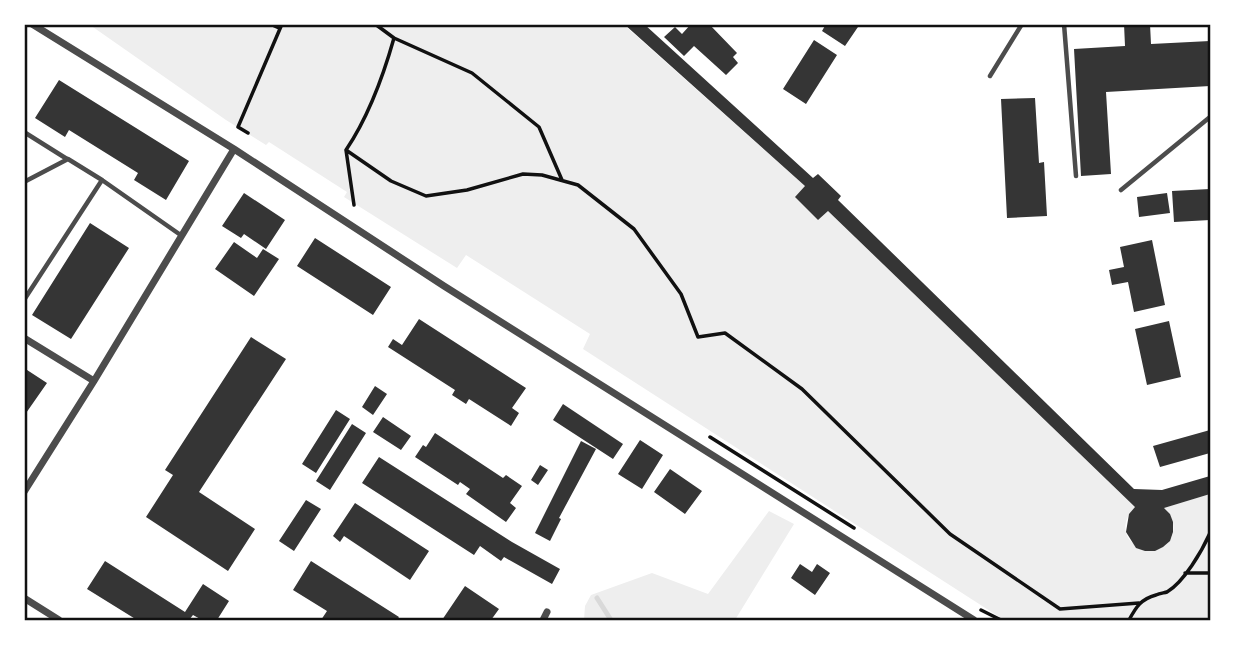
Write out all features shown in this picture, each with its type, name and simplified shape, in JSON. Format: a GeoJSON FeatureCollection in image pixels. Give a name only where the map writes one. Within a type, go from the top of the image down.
{"type":"FeatureCollection","features":[{"type":"Feature","properties":{"kind":"street"},"geometry":{"type":"LineString","coordinates":[[32,24],[234,149],[444,286],[974,621]]}},
{"type":"Feature","properties":{"kind":"street"},"geometry":{"type":"LineString","coordinates":[[24,492],[234,149]]}},
{"type":"Feature","properties":{"kind":"street"},"geometry":{"type":"LineString","coordinates":[[26,341],[94,381]]}},
{"type":"Feature","properties":{"kind":"street"},"geometry":{"type":"LineString","coordinates":[[24,598],[59,621]]}},
{"type":"Feature","properties":{"kind":"street"},"geometry":{"type":"LineString","coordinates":[[543,621],[547,612]]}},
{"type":"Feature","properties":{"kind":"lane"},"geometry":{"type":"LineString","coordinates":[[990,76],[1022,24]]}},
{"type":"Feature","properties":{"kind":"lane"},"geometry":{"type":"LineString","coordinates":[[1064,24],[1076,176]]}},
{"type":"Feature","properties":{"kind":"lane"},"geometry":{"type":"LineString","coordinates":[[1121,190],[1210,117]]}},
{"type":"Feature","properties":{"kind":"lane"},"geometry":{"type":"LineString","coordinates":[[24,132],[102,180],[182,236]]}},
{"type":"Feature","properties":{"kind":"lane"},"geometry":{"type":"LineString","coordinates":[[24,182],[68,159]]}},
{"type":"Feature","properties":{"kind":"lane"},"geometry":{"type":"LineString","coordinates":[[24,300],[102,180]]}},
{"type":"Feature","properties":{"kind":"path"},"geometry":{"type":"LineString","coordinates":[[248,133],[238,127],[281,27],[270,24]]}},
{"type":"Feature","properties":{"kind":"path"},"geometry":{"type":"LineString","coordinates":[[375,24],[394,38],[472,72],[539,127],[563,181]]}},
{"type":"Feature","properties":{"kind":"path"},"geometry":{"type":"LineString","coordinates":[[354,205],[346,150],[355,137],[384,74],[394,38]]}},
{"type":"Feature","properties":{"kind":"path"},"geometry":{"type":"LineString","coordinates":[[346,150],[391,181],[426,196],[467,190],[523,174],[542,174],[578,186],[634,229],[681,295],[698,337],[725,333],[802,389],[950,534],[1060,609],[1139,603],[1167,592],[1201,554],[1210,533]]}},
{"type":"Feature","properties":{"kind":"path"},"geometry":{"type":"LineString","coordinates":[[1185,573],[1210,573]]}},
{"type":"Feature","properties":{"kind":"path"},"geometry":{"type":"LineString","coordinates":[[1129,621],[1139,603]]}},
{"type":"Feature","properties":{"kind":"shaded area"},"geometry":{"type":"Polygon","coordinates":[[[90,25],[624,25],[805,186],[796,198],[818,220],[828,211],[1135,507],[1127,520],[1126,531],[1130,540],[1138,547],[1158,549],[1167,544],[1173,533],[1173,526],[1164,508],[1210,494],[1210,620],[1004,620],[583,349],[590,334],[466,255],[457,268],[344,197],[347,192],[269,142],[266,145],[226,120],[90,25]]]}},
{"type":"Feature","properties":{"kind":"shaded area"},"geometry":{"type":"Polygon","coordinates":[[[769,511],[794,524],[735,620],[584,620],[585,606],[591,595],[652,573],[708,594],[769,511]]]}},
{"type":"Feature","properties":{"kind":"building"},"geometry":{"type":"Polygon","coordinates":[[[624,24],[644,24],[813,178],[818,174],[841,196],[838,200],[1134,489],[1162,490],[1210,476],[1210,494],[1164,508],[1173,522],[1170,541],[1155,551],[1136,548],[1126,532],[1129,514],[1135,507],[828,211],[818,220],[795,197],[805,186],[624,24]]]}},
{"type":"Feature","properties":{"kind":"building"},"geometry":{"type":"Polygon","coordinates":[[[691,24],[709,24],[737,53],[733,57],[738,63],[726,75],[694,46],[684,56],[664,37],[675,27],[682,34],[691,24]]]}},
{"type":"Feature","properties":{"kind":"building"},"geometry":{"type":"Polygon","coordinates":[[[826,24],[860,24],[845,46],[822,31],[826,24]]]}},
{"type":"Feature","properties":{"kind":"building"},"geometry":{"type":"Polygon","coordinates":[[[1124,24],[1150,24],[1151,44],[1210,41],[1210,86],[1106,92],[1111,174],[1081,176],[1074,49],[1125,46],[1124,24]]]}},
{"type":"Feature","properties":{"kind":"building"},"geometry":{"type":"Polygon","coordinates":[[[814,40],[837,55],[806,104],[783,89],[814,40]]]}},
{"type":"Feature","properties":{"kind":"building"},"geometry":{"type":"Polygon","coordinates":[[[59,80],[189,161],[166,200],[134,180],[138,173],[69,130],[65,137],[35,118],[59,80]]]}},
{"type":"Feature","properties":{"kind":"building"},"geometry":{"type":"Polygon","coordinates":[[[1035,98],[1039,163],[1044,162],[1047,216],[1007,218],[1001,99],[1035,98]]]}},
{"type":"Feature","properties":{"kind":"building"},"geometry":{"type":"Polygon","coordinates":[[[1210,189],[1210,220],[1174,222],[1172,191],[1210,189]]]}},
{"type":"Feature","properties":{"kind":"building"},"geometry":{"type":"Polygon","coordinates":[[[244,193],[285,220],[266,249],[244,234],[241,238],[222,226],[244,193]]]}},
{"type":"Feature","properties":{"kind":"building"},"geometry":{"type":"Polygon","coordinates":[[[1167,193],[1170,213],[1139,217],[1137,197],[1167,193]]]}},
{"type":"Feature","properties":{"kind":"building"},"geometry":{"type":"Polygon","coordinates":[[[90,223],[129,248],[71,339],[32,315],[90,223]]]}},
{"type":"Feature","properties":{"kind":"building"},"geometry":{"type":"Polygon","coordinates":[[[315,238],[391,287],[373,315],[297,266],[315,238]]]}},
{"type":"Feature","properties":{"kind":"building"},"geometry":{"type":"Polygon","coordinates":[[[1152,240],[1165,305],[1134,312],[1128,282],[1112,285],[1109,270],[1124,267],[1120,247],[1152,240]]]}},
{"type":"Feature","properties":{"kind":"building"},"geometry":{"type":"Polygon","coordinates":[[[234,242],[257,258],[263,249],[279,259],[254,296],[215,269],[234,242]]]}},
{"type":"Feature","properties":{"kind":"building"},"geometry":{"type":"Polygon","coordinates":[[[419,319],[526,388],[512,408],[519,413],[511,426],[469,399],[466,404],[452,395],[455,390],[388,347],[393,339],[402,345],[419,319]]]}},
{"type":"Feature","properties":{"kind":"building"},"geometry":{"type":"Polygon","coordinates":[[[1169,321],[1181,377],[1147,385],[1135,329],[1169,321]]]}},
{"type":"Feature","properties":{"kind":"building"},"geometry":{"type":"Polygon","coordinates":[[[251,337],[286,359],[199,492],[255,529],[228,571],[146,517],[173,475],[165,470],[251,337]]]}},
{"type":"Feature","properties":{"kind":"building"},"geometry":{"type":"Polygon","coordinates":[[[24,368],[47,383],[24,416],[24,368]]]}},
{"type":"Feature","properties":{"kind":"building"},"geometry":{"type":"Polygon","coordinates":[[[375,386],[387,394],[373,415],[362,407],[375,386]]]}},
{"type":"Feature","properties":{"kind":"building"},"geometry":{"type":"Polygon","coordinates":[[[563,404],[623,444],[613,459],[553,420],[563,404]]]}},
{"type":"Feature","properties":{"kind":"building"},"geometry":{"type":"Polygon","coordinates":[[[336,410],[350,419],[316,473],[302,464],[336,410]]]}},
{"type":"Feature","properties":{"kind":"building"},"geometry":{"type":"Polygon","coordinates":[[[383,417],[411,436],[401,450],[373,432],[383,417]]]}},
{"type":"Feature","properties":{"kind":"building"},"geometry":{"type":"Polygon","coordinates":[[[352,424],[366,433],[330,490],[316,481],[352,424]]]}},
{"type":"Feature","properties":{"kind":"building"},"geometry":{"type":"Polygon","coordinates":[[[1210,430],[1210,453],[1160,467],[1153,446],[1210,430]]]}},
{"type":"Feature","properties":{"kind":"building"},"geometry":{"type":"Polygon","coordinates":[[[435,433],[503,478],[506,475],[522,486],[510,503],[516,508],[506,522],[466,494],[470,489],[460,482],[458,485],[415,457],[435,433]]]}},
{"type":"Feature","properties":{"kind":"building"},"geometry":{"type":"Polygon","coordinates":[[[640,440],[663,455],[642,489],[618,474],[640,440]]]}},
{"type":"Feature","properties":{"kind":"building"},"geometry":{"type":"Polygon","coordinates":[[[581,441],[596,449],[559,518],[561,519],[550,541],[535,533],[581,441]]]}},
{"type":"Feature","properties":{"kind":"building"},"geometry":{"type":"Polygon","coordinates":[[[379,457],[512,542],[560,569],[552,584],[504,557],[501,561],[480,546],[474,555],[362,483],[379,457]]]}},
{"type":"Feature","properties":{"kind":"building"},"geometry":{"type":"Polygon","coordinates":[[[540,465],[548,470],[538,485],[531,480],[540,465]]]}},
{"type":"Feature","properties":{"kind":"building"},"geometry":{"type":"Polygon","coordinates":[[[670,469],[702,491],[685,514],[654,492],[670,469]]]}},
{"type":"Feature","properties":{"kind":"building"},"geometry":{"type":"Polygon","coordinates":[[[306,500],[321,509],[294,551],[279,541],[306,500]]]}},
{"type":"Feature","properties":{"kind":"building"},"geometry":{"type":"Polygon","coordinates":[[[355,503],[429,551],[410,580],[344,536],[340,542],[333,536],[355,503]]]}},
{"type":"Feature","properties":{"kind":"building"},"geometry":{"type":"Polygon","coordinates":[[[105,561],[185,612],[203,584],[229,601],[217,620],[202,620],[193,615],[189,620],[137,620],[87,589],[105,561]]]}},
{"type":"Feature","properties":{"kind":"building"},"geometry":{"type":"Polygon","coordinates":[[[311,561],[399,617],[397,620],[321,620],[327,611],[293,590],[311,561]]]}},
{"type":"Feature","properties":{"kind":"building"},"geometry":{"type":"Polygon","coordinates":[[[800,564],[812,572],[817,564],[830,573],[815,595],[791,578],[800,564]]]}},
{"type":"Feature","properties":{"kind":"building"},"geometry":{"type":"Polygon","coordinates":[[[465,586],[499,609],[491,620],[442,620],[465,586]]]}},
{"type":"Feature","properties":{"kind":"waterway"},"geometry":{"type":"LineString","coordinates":[[597,598],[611,620]]}}]}
